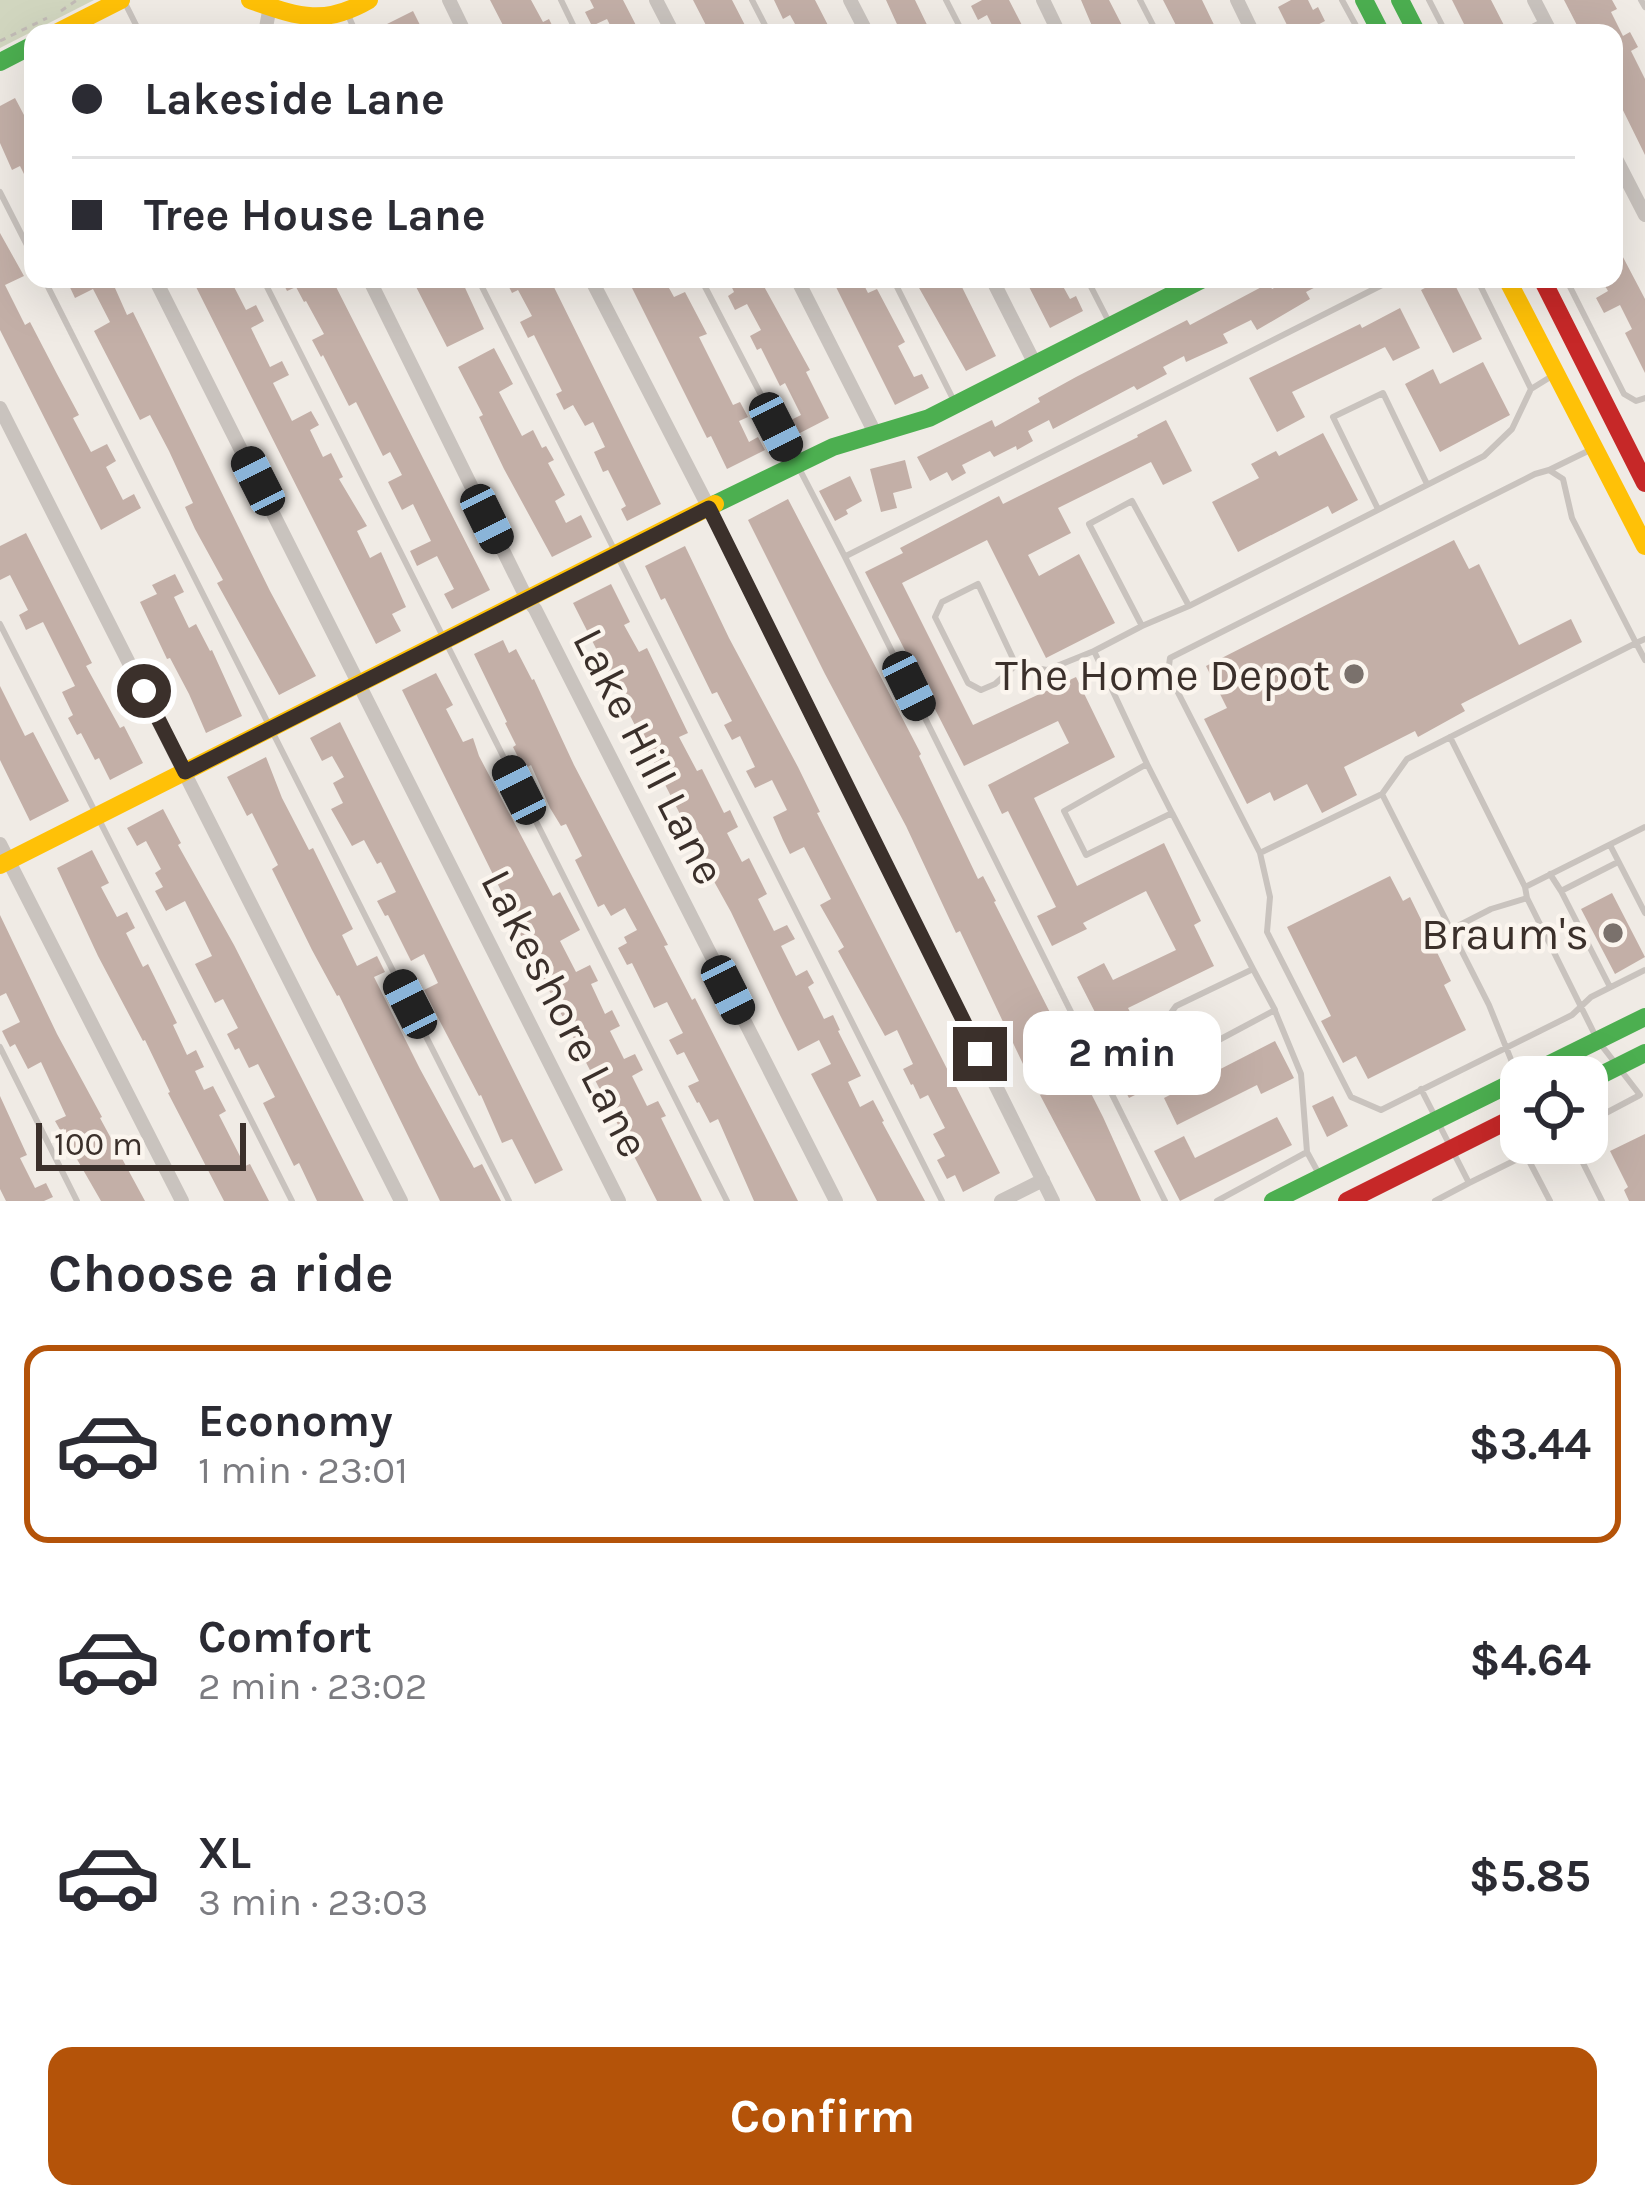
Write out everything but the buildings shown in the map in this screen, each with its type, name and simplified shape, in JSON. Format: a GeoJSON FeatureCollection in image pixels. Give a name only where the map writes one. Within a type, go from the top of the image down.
{"type":"FeatureCollection","features":[{"type":"Feature","properties":{"kind":"street"},"geometry":{"type":"LineString","coordinates":[[74,24],[122,0]]}},
{"type":"Feature","properties":{"kind":"street"},"geometry":{"type":"LineString","coordinates":[[250,0],[302,17],[336,16],[370,0]]}},
{"type":"Feature","properties":{"kind":"street"},"geometry":{"type":"LineString","coordinates":[[267,24],[270,6]]}},
{"type":"Feature","properties":{"kind":"street"},"geometry":{"type":"LineString","coordinates":[[1623,172],[1645,215]]}},
{"type":"Feature","properties":{"kind":"street","name":"Lakeshore Lane"},"geometry":{"type":"LineString","coordinates":[[160,288],[620,1201]]}},
{"type":"Feature","properties":{"kind":"street","name":"Lake Hill Lane"},"geometry":{"type":"LineString","coordinates":[[373,288],[836,1201]]}},
{"type":"Feature","properties":{"kind":"street"},"geometry":{"type":"LineString","coordinates":[[596,288],[1053,1201]]}},
{"type":"Feature","properties":{"kind":"street"},"geometry":{"type":"LineString","coordinates":[[802,288],[876,434]]}},
{"type":"Feature","properties":{"kind":"street"},"geometry":{"type":"LineString","coordinates":[[997,288],[1035,364]]}},
{"type":"Feature","properties":{"kind":"street"},"geometry":{"type":"LineString","coordinates":[[182,1201],[3,857],[97,816],[795,464],[833,447],[929,418],[1179,288]]}},
{"type":"Feature","properties":{"kind":"street"},"geometry":{"type":"LineString","coordinates":[[1512,288],[1645,546]]}},
{"type":"Feature","properties":{"kind":"street"},"geometry":{"type":"LineString","coordinates":[[1547,288],[1645,483]]}},
{"type":"Feature","properties":{"kind":"street"},"geometry":{"type":"LineString","coordinates":[[1556,374],[1583,361]]}},
{"type":"Feature","properties":{"kind":"street"},"geometry":{"type":"LineString","coordinates":[[0,408],[401,1201]]}},
{"type":"Feature","properties":{"kind":"street"},"geometry":{"type":"LineString","coordinates":[[1593,448],[1620,434]]}},
{"type":"Feature","properties":{"kind":"street"},"geometry":{"type":"LineString","coordinates":[[1564,1056],[1645,1017]]}},
{"type":"Feature","properties":{"kind":"street"},"geometry":{"type":"LineString","coordinates":[[1608,1072],[1645,1053]]}},
{"type":"Feature","properties":{"kind":"street"},"geometry":{"type":"LineString","coordinates":[[1273,1201],[1500,1087]]}},
{"type":"Feature","properties":{"kind":"street"},"geometry":{"type":"LineString","coordinates":[[1347,1201],[1500,1124]]}},
{"type":"Feature","properties":{"kind":"street"},"geometry":{"type":"LineString","coordinates":[[1000,1201],[1043,1180]]}},
{"type":"Feature","properties":{"kind":"lane"},"geometry":{"type":"LineString","coordinates":[[346,12],[352,24]]}},
{"type":"Feature","properties":{"kind":"lane"},"geometry":{"type":"LineString","coordinates":[[0,192],[24,239]]}},
{"type":"Feature","properties":{"kind":"lane"},"geometry":{"type":"LineString","coordinates":[[49,288],[509,1201]]}},
{"type":"Feature","properties":{"kind":"lane"},"geometry":{"type":"LineString","coordinates":[[268,288],[727,1201]]}},
{"type":"Feature","properties":{"kind":"lane"},"geometry":{"type":"LineString","coordinates":[[483,288],[942,1201]]}},
{"type":"Feature","properties":{"kind":"lane"},"geometry":{"type":"LineString","coordinates":[[706,288],[1166,1201]]}},
{"type":"Feature","properties":{"kind":"lane"},"geometry":{"type":"LineString","coordinates":[[897,288],[956,405]]}},
{"type":"Feature","properties":{"kind":"lane"},"geometry":{"type":"LineString","coordinates":[[1092,288],[1111,326]]}},
{"type":"Feature","properties":{"kind":"lane"},"geometry":{"type":"LineString","coordinates":[[844,556],[1376,288]]}},
{"type":"Feature","properties":{"kind":"lane"},"geometry":{"type":"LineString","coordinates":[[1481,288],[1531,388]]}},
{"type":"Feature","properties":{"kind":"lane"},"geometry":{"type":"LineString","coordinates":[[1571,288],[1624,394],[1636,401],[1645,398]]}},
{"type":"Feature","properties":{"kind":"lane"},"geometry":{"type":"LineString","coordinates":[[1016,665],[1047,670],[1094,651],[1484,456],[1512,429],[1531,388],[1556,374]]}},
{"type":"Feature","properties":{"kind":"lane"},"geometry":{"type":"LineString","coordinates":[[1378,509],[1333,417],[1383,393],[1427,484]]}},
{"type":"Feature","properties":{"kind":"lane"},"geometry":{"type":"LineString","coordinates":[[1593,448],[1170,658],[1168,673],[1260,853],[1270,897],[1267,932],[1351,1097],[1381,1110],[1572,1015],[1591,997],[1645,970]]}},
{"type":"Feature","properties":{"kind":"lane"},"geometry":{"type":"LineString","coordinates":[[1549,470],[1562,479],[1572,518],[1641,641],[1645,660]]}},
{"type":"Feature","properties":{"kind":"lane"},"geometry":{"type":"LineString","coordinates":[[1142,626],[1089,524],[1132,501],[1189,606]]}},
{"type":"Feature","properties":{"kind":"lane"},"geometry":{"type":"LineString","coordinates":[[978,584],[1016,665],[995,685],[981,690],[968,683],[935,617],[942,602],[978,584]]}},
{"type":"Feature","properties":{"kind":"lane"},"geometry":{"type":"LineString","coordinates":[[0,624],[292,1201]]}},
{"type":"Feature","properties":{"kind":"lane"},"geometry":{"type":"LineString","coordinates":[[1260,853],[1382,794],[1407,759],[1641,641]]}},
{"type":"Feature","properties":{"kind":"lane"},"geometry":{"type":"LineString","coordinates":[[1094,651],[1275,1010],[1301,1074],[1307,1153],[1321,1177]]}},
{"type":"Feature","properties":{"kind":"lane"},"geometry":{"type":"LineString","coordinates":[[1450,737],[1587,1022],[1642,1094],[1608,1112]]}},
{"type":"Feature","properties":{"kind":"lane"},"geometry":{"type":"LineString","coordinates":[[1148,764],[1064,811],[1071,826],[1086,855],[1172,813]]}},
{"type":"Feature","properties":{"kind":"lane"},"geometry":{"type":"LineString","coordinates":[[1382,794],[1496,1020],[1508,1056]]}},
{"type":"Feature","properties":{"kind":"lane"},"geometry":{"type":"LineString","coordinates":[[1525,886],[1645,827]]}},
{"type":"Feature","properties":{"kind":"lane"},"geometry":{"type":"LineString","coordinates":[[1610,845],[1645,913]]}},
{"type":"Feature","properties":{"kind":"lane"},"geometry":{"type":"LineString","coordinates":[[1561,891],[1618,862]]}},
{"type":"Feature","properties":{"kind":"lane"},"geometry":{"type":"LineString","coordinates":[[1550,874],[1610,987]]}},
{"type":"Feature","properties":{"kind":"lane"},"geometry":{"type":"LineString","coordinates":[[1450,930],[1491,909],[1527,898]]}},
{"type":"Feature","properties":{"kind":"lane"},"geometry":{"type":"LineString","coordinates":[[1253,969],[1176,1006],[1168,1017],[1181,1043],[1202,1049],[1275,1010]]}},
{"type":"Feature","properties":{"kind":"lane"},"geometry":{"type":"LineString","coordinates":[[0,1047],[77,1201]]}},
{"type":"Feature","properties":{"kind":"lane"},"geometry":{"type":"LineString","coordinates":[[1421,1090],[1468,1183]]}},
{"type":"Feature","properties":{"kind":"lane"},"geometry":{"type":"LineString","coordinates":[[1217,1201],[1307,1153]]}},
{"type":"Feature","properties":{"kind":"lane"},"geometry":{"type":"LineString","coordinates":[[1435,1201],[1507,1164]]}},
{"type":"Feature","properties":{"kind":"lane"},"geometry":{"type":"LineString","coordinates":[[1531,1164],[1550,1201]]}},
{"type":"Feature","properties":{"kind":"lane"},"geometry":{"type":"LineString","coordinates":[[1584,1164],[1602,1201]]}},
{"type":"Feature","properties":{"kind":"path"},"geometry":{"type":"LineString","coordinates":[[34,24],[77,0]]}},
{"type":"Feature","properties":{"kind":"green space"},"geometry":{"type":"Polygon","coordinates":[[[0,0],[94,0],[47,24],[24,24],[24,36],[0,48],[0,0]]]}},
{"type":"Feature","properties":{"kind":"traffic: fast"},"geometry":{"type":"LineString","coordinates":[[1364,0],[1376,24]]}},
{"type":"Feature","properties":{"kind":"traffic: fast"},"geometry":{"type":"LineString","coordinates":[[1400,0],[1412,24]]}},
{"type":"Feature","properties":{"kind":"traffic: fast"},"geometry":{"type":"LineString","coordinates":[[0,62],[24,50]]}},
{"type":"Feature","properties":{"kind":"traffic: fast"},"geometry":{"type":"LineString","coordinates":[[715,504],[833,447],[929,418],[1185,288]]}},
{"type":"Feature","properties":{"kind":"traffic: fast"},"geometry":{"type":"LineString","coordinates":[[1273,1201],[1645,1017]]}},
{"type":"Feature","properties":{"kind":"traffic: fast"},"geometry":{"type":"LineString","coordinates":[[1608,1072],[1645,1053]]}},
{"type":"Feature","properties":{"kind":"traffic: slow"},"geometry":{"type":"LineString","coordinates":[[74,24],[121,0]]}},
{"type":"Feature","properties":{"kind":"traffic: slow"},"geometry":{"type":"LineString","coordinates":[[250,0],[310,16],[338,14],[369,0]]}},
{"type":"Feature","properties":{"kind":"traffic: slow"},"geometry":{"type":"LineString","coordinates":[[1512,288],[1645,546]]}},
{"type":"Feature","properties":{"kind":"traffic: slow"},"geometry":{"type":"LineString","coordinates":[[0,865],[715,504]]}},
{"type":"Feature","properties":{"kind":"traffic: jam"},"geometry":{"type":"LineString","coordinates":[[1547,288],[1645,483]]}},
{"type":"Feature","properties":{"kind":"traffic: jam"},"geometry":{"type":"LineString","coordinates":[[1347,1201],[1500,1124]]}},
{"type":"Feature","properties":{"kind":"place","name":"The Home Depot"},"geometry":{"type":"Point","coordinates":[1354,674]}},
{"type":"Feature","properties":{"kind":"place","name":"Braum's"},"geometry":{"type":"Point","coordinates":[1613,933]}},
{"type":"Feature","properties":{"kind":"route"},"geometry":{"type":"LineString","coordinates":[[144,691],[185,772],[709,508],[980,1054]]}}]}
